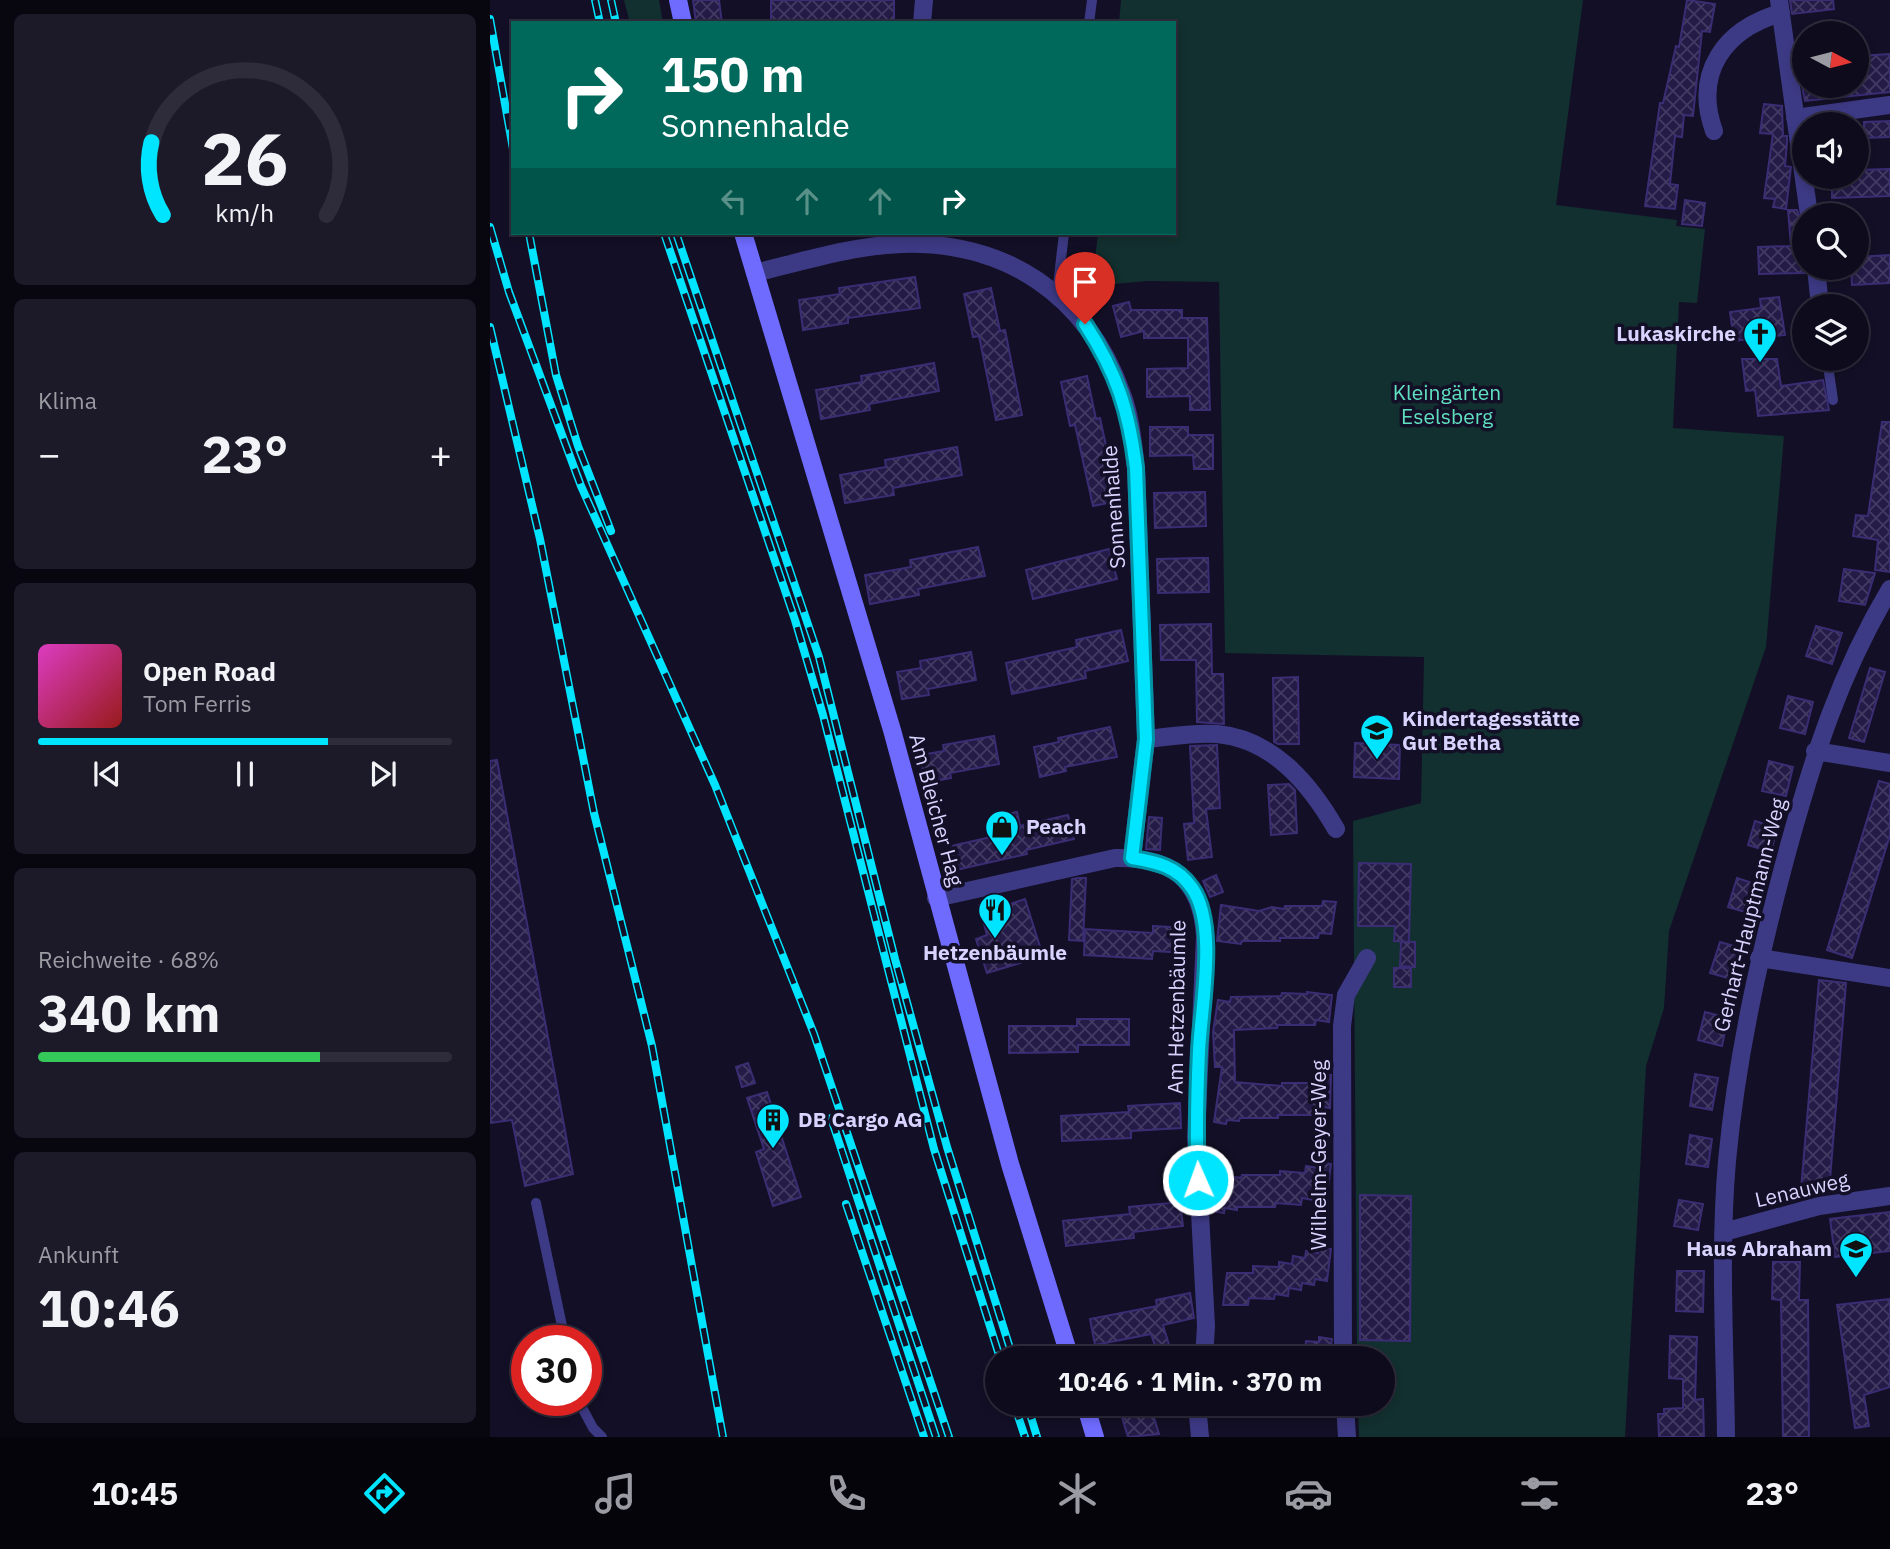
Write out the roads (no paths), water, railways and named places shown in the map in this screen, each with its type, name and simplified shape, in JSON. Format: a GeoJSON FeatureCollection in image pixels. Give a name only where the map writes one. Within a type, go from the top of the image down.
{"type":"FeatureCollection","features":[{"type":"Feature","properties":{"kind":"street"},"geometry":{"type":"LineString","coordinates":[[678,0],[683,21]]}},
{"type":"Feature","properties":{"kind":"street"},"geometry":{"type":"LineString","coordinates":[[922,21],[924,0]]}},
{"type":"Feature","properties":{"kind":"street"},"geometry":{"type":"LineString","coordinates":[[1714,131],[1709,116],[1709,100],[1715,58],[1720,49],[1780,6],[1794,112]]}},
{"type":"Feature","properties":{"kind":"street"},"geometry":{"type":"LineString","coordinates":[[1839,112],[1890,105]]}},
{"type":"Feature","properties":{"kind":"street","name":"Am Bleicher Hag"},"geometry":{"type":"LineString","coordinates":[[744,235],[892,730],[1010,1164],[1066,1346]]}},
{"type":"Feature","properties":{"kind":"street","name":"Sonnenhalde"},"geometry":{"type":"LineString","coordinates":[[755,273],[815,256],[901,239],[945,245],[980,252],[1026,273],[1057,294],[1085,324],[1106,357],[1131,424],[1140,526],[1146,739],[1132,858]]}},
{"type":"Feature","properties":{"kind":"street","name":"Gerhart-Hauptmann-Weg"},"geometry":{"type":"LineString","coordinates":[[1726,1437],[1724,1232],[1735,1096],[1744,1025],[1759,958],[1815,751],[1835,697],[1890,589]]}},
{"type":"Feature","properties":{"kind":"street"},"geometry":{"type":"LineString","coordinates":[[1146,739],[1215,734],[1231,736],[1270,752],[1303,781],[1336,829]]}},
{"type":"Feature","properties":{"kind":"street"},"geometry":{"type":"LineString","coordinates":[[1815,751],[1890,763]]}},
{"type":"Feature","properties":{"kind":"street","name":"Am Hetzenbäumle"},"geometry":{"type":"LineString","coordinates":[[936,898],[1084,864],[1132,858],[1164,865],[1183,877],[1193,888],[1204,917],[1205,954],[1196,1137],[1205,1346]]}},
{"type":"Feature","properties":{"kind":"street","name":"Wilhelm-Geyer-Weg"},"geometry":{"type":"LineString","coordinates":[[1343,1346],[1342,1026],[1346,995],[1367,958]]}},
{"type":"Feature","properties":{"kind":"street"},"geometry":{"type":"LineString","coordinates":[[1759,958],[1890,978]]}},
{"type":"Feature","properties":{"kind":"street","name":"Lenauweg"},"geometry":{"type":"LineString","coordinates":[[1724,1232],[1819,1206],[1890,1196]]}},
{"type":"Feature","properties":{"kind":"street"},"geometry":{"type":"LineString","coordinates":[[1088,1416],[1095,1437]]}},
{"type":"Feature","properties":{"kind":"street"},"geometry":{"type":"LineString","coordinates":[[1197,1416],[1200,1437]]}},
{"type":"Feature","properties":{"kind":"street"},"geometry":{"type":"LineString","coordinates":[[1346,1416],[1347,1437]]}},
{"type":"Feature","properties":{"kind":"lane"},"geometry":{"type":"LineString","coordinates":[[1089,21],[1091,0]]}},
{"type":"Feature","properties":{"kind":"lane"},"geometry":{"type":"LineString","coordinates":[[1057,294],[1064,235]]}},
{"type":"Feature","properties":{"kind":"lane"},"geometry":{"type":"LineString","coordinates":[[1829,371],[1833,400]]}},
{"type":"Feature","properties":{"kind":"lane"},"geometry":{"type":"LineString","coordinates":[[536,1203],[562,1325]]}},
{"type":"Feature","properties":{"kind":"lane"},"geometry":{"type":"LineString","coordinates":[[587,1416],[602,1437]]}},
{"type":"Feature","properties":{"kind":"railway"},"geometry":{"type":"LineString","coordinates":[[595,0],[600,21]]}},
{"type":"Feature","properties":{"kind":"railway"},"geometry":{"type":"LineString","coordinates":[[611,0],[616,21]]}},
{"type":"Feature","properties":{"kind":"railway"},"geometry":{"type":"LineString","coordinates":[[490,19],[511,138]]}},
{"type":"Feature","properties":{"kind":"railway"},"geometry":{"type":"LineString","coordinates":[[490,227],[509,292],[581,486],[715,785],[814,1034],[949,1437]]}},
{"type":"Feature","properties":{"kind":"railway"},"geometry":{"type":"LineString","coordinates":[[529,235],[556,375],[578,446],[611,531]]}},
{"type":"Feature","properties":{"kind":"railway"},"geometry":{"type":"LineString","coordinates":[[665,235],[795,620],[823,715],[934,1149],[996,1346]]}},
{"type":"Feature","properties":{"kind":"railway"},"geometry":{"type":"LineString","coordinates":[[677,235],[819,657],[895,959],[947,1147],[1009,1346]]}},
{"type":"Feature","properties":{"kind":"railway"},"geometry":{"type":"LineString","coordinates":[[490,327],[540,539],[594,813],[652,1046],[723,1437]]}},
{"type":"Feature","properties":{"kind":"railway"},"geometry":{"type":"LineString","coordinates":[[831,1118],[936,1437]]}},
{"type":"Feature","properties":{"kind":"railway"},"geometry":{"type":"LineString","coordinates":[[846,1204],[924,1437]]}},
{"type":"Feature","properties":{"kind":"railway"},"geometry":{"type":"LineString","coordinates":[[1018,1416],[1025,1437]]}},
{"type":"Feature","properties":{"kind":"railway"},"geometry":{"type":"LineString","coordinates":[[1031,1416],[1037,1437]]}},
{"type":"Feature","properties":{"kind":"place","name":"Lukaskirche"},"geometry":{"type":"Point","coordinates":[1760,364]}},
{"type":"Feature","properties":{"kind":"place","name":"Kindertagesstätte Gut Betha"},"geometry":{"type":"Point","coordinates":[1377,761]}},
{"type":"Feature","properties":{"kind":"place","name":"Peach"},"geometry":{"type":"Point","coordinates":[1002,857]}},
{"type":"Feature","properties":{"kind":"place","name":"Hetzenbäumle"},"geometry":{"type":"Point","coordinates":[995,940]}},
{"type":"Feature","properties":{"kind":"place","name":"DB Cargo AG"},"geometry":{"type":"Point","coordinates":[773,1150]}},
{"type":"Feature","properties":{"kind":"place","name":"Haus Abraham"},"geometry":{"type":"Point","coordinates":[1856,1279]}},
{"type":"Feature","properties":{"kind":"park label","name":"Kleingärten Eselsberg"},"geometry":{"type":"Point","coordinates":[1447,405]}}]}
